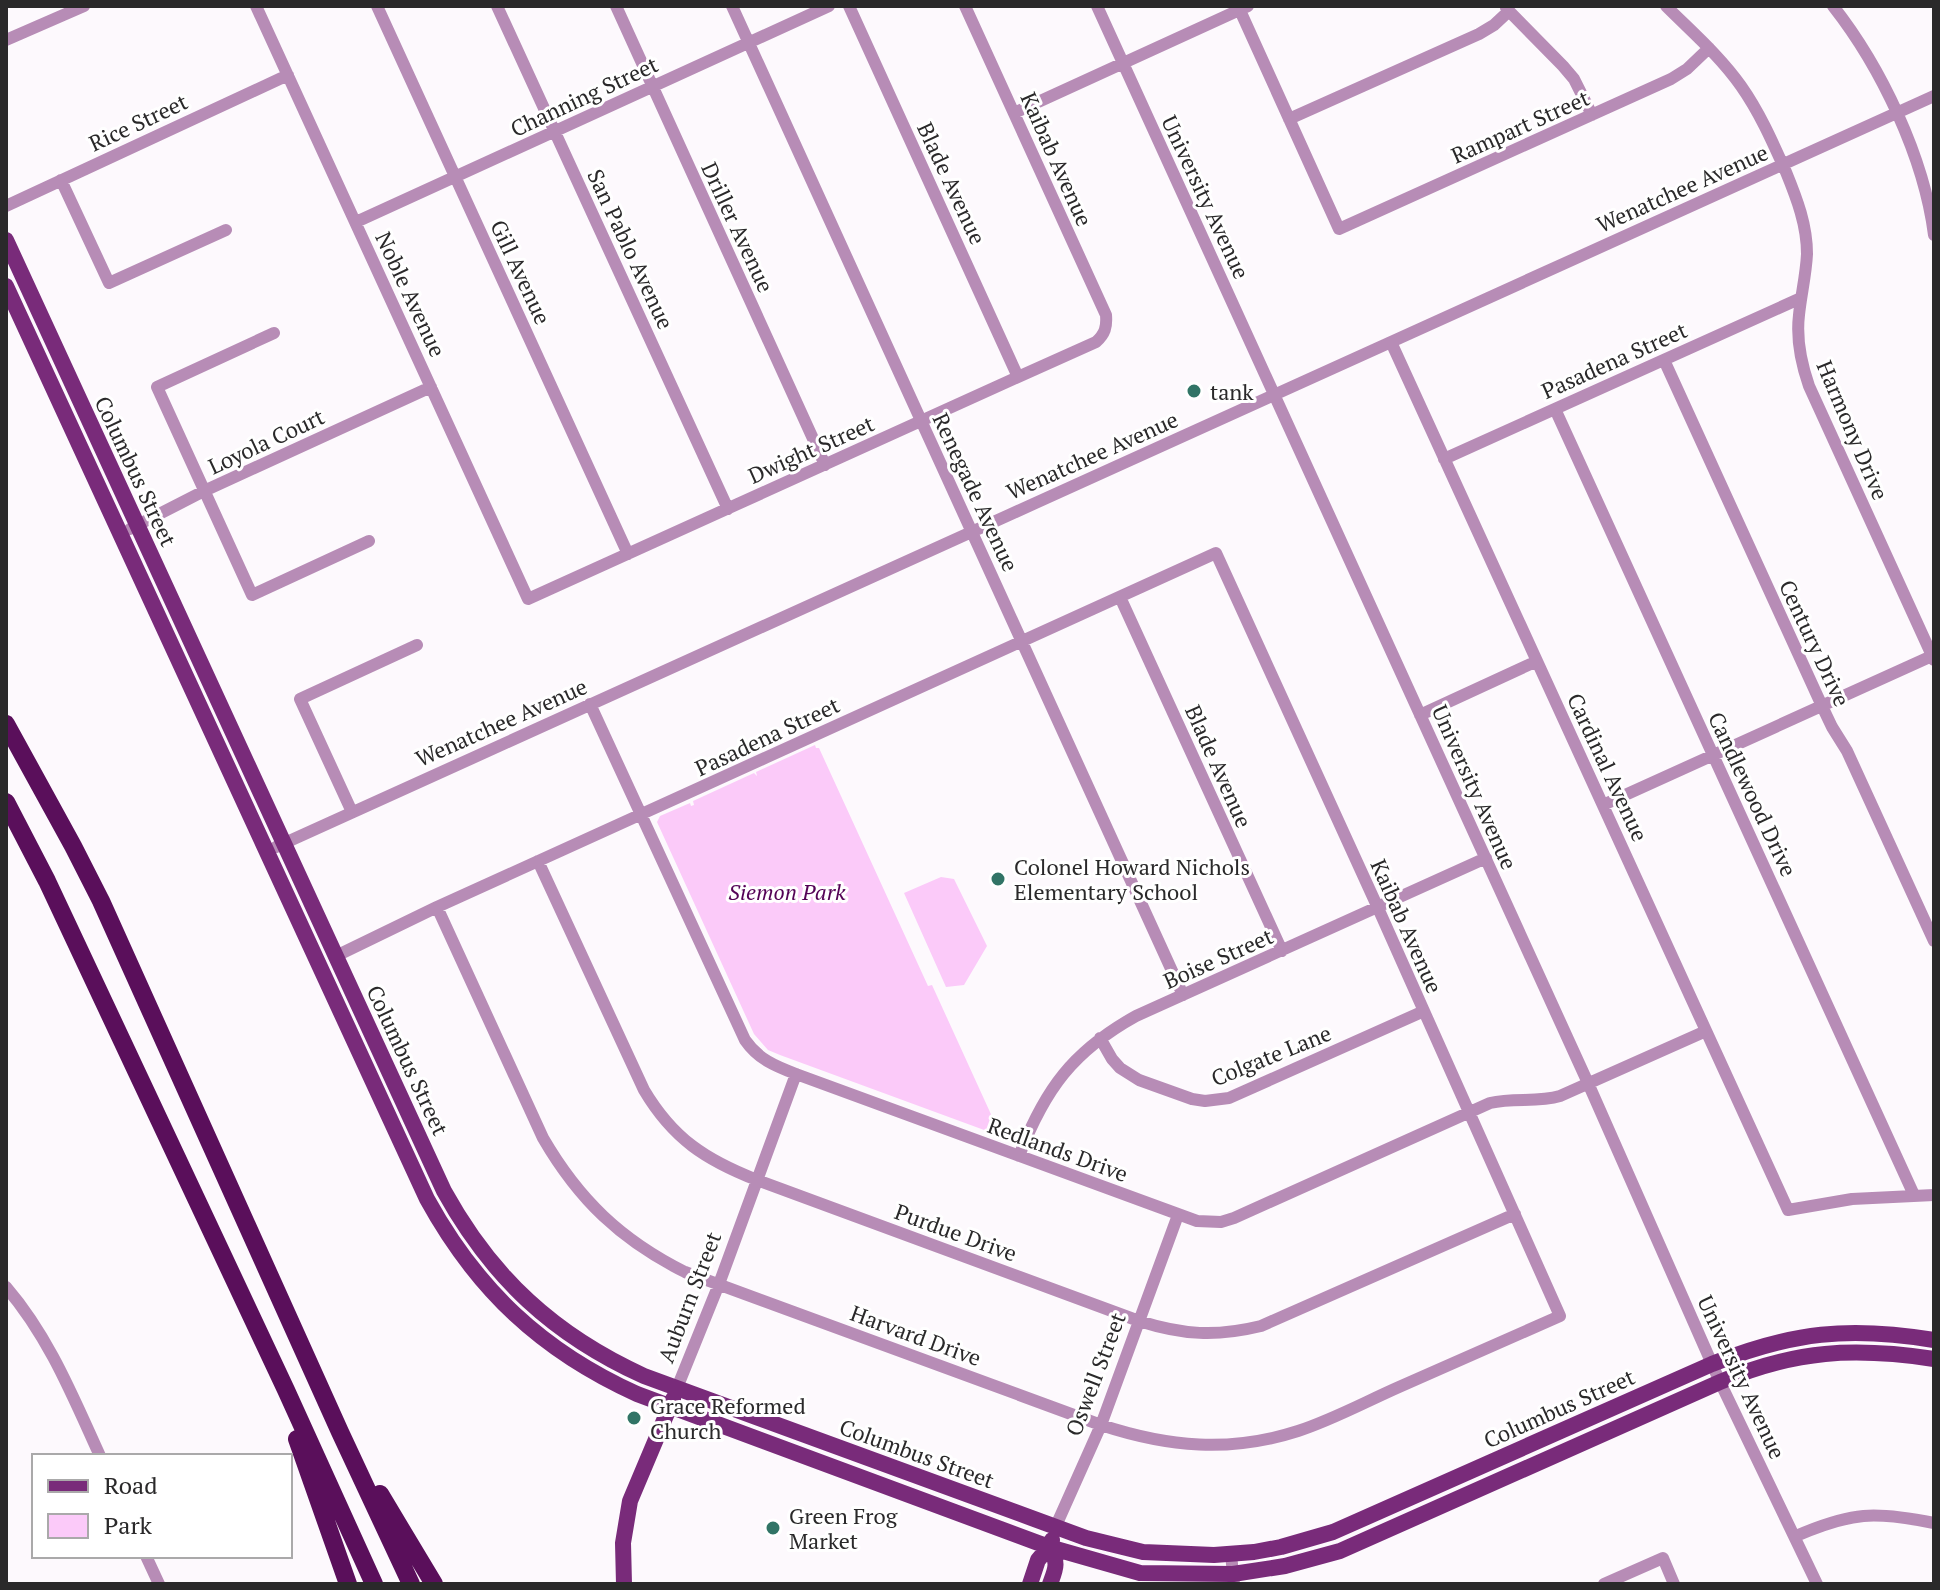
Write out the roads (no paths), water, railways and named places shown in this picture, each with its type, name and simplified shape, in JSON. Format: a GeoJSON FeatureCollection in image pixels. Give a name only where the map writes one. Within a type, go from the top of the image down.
{"type":"FeatureCollection","features":[{"type":"Feature","properties":{"kind":"highway"},"geometry":{"type":"LineString","coordinates":[[6,724],[61,821],[101,901],[411,1584]]}},
{"type":"Feature","properties":{"kind":"highway"},"geometry":{"type":"LineString","coordinates":[[6,802],[47,881],[374,1584]]}},
{"type":"Feature","properties":{"kind":"highway"},"geometry":{"type":"LineString","coordinates":[[286,1390],[300,1449],[348,1584]]}},
{"type":"Feature","properties":{"kind":"highway"},"geometry":{"type":"LineString","coordinates":[[340,1432],[434,1584]]}},
{"type":"Feature","properties":{"kind":"main road","name":"Columbus Street"},"geometry":{"type":"LineString","coordinates":[[6,240],[444,1191],[488,1259],[525,1299],[567,1333],[619,1365],[1055,1528],[1143,1552],[1193,1555],[1231,1554],[1281,1547],[1352,1525],[1712,1364],[1758,1347],[1810,1335],[1870,1332],[1934,1340]]}},
{"type":"Feature","properties":{"kind":"main road","name":"Columbus Street"},"geometry":{"type":"LineString","coordinates":[[6,286],[427,1199],[456,1248],[491,1293],[555,1349],[585,1369],[670,1406],[1049,1547],[1140,1573],[1234,1579],[1340,1551],[1720,1382],[1764,1366],[1813,1354],[1869,1351],[1934,1359]]}},
{"type":"Feature","properties":{"kind":"main road","name":"Auburn Street"},"geometry":{"type":"LineString","coordinates":[[624,1584],[623,1543],[630,1501],[677,1388]]}},
{"type":"Feature","properties":{"kind":"main road","name":"Oswell Street"},"geometry":{"type":"LineString","coordinates":[[1030,1584],[1038,1560],[1049,1547],[1055,1528]]}},
{"type":"Feature","properties":{"kind":"main road","name":"Oswell Street"},"geometry":{"type":"LineString","coordinates":[[1049,1547],[1055,1557],[1056,1568],[1050,1584]]}},
{"type":"Feature","properties":{"kind":"street"},"geometry":{"type":"LineString","coordinates":[[6,40],[84,6]]}},
{"type":"Feature","properties":{"kind":"street","name":"Noble Avenue"},"geometry":{"type":"LineString","coordinates":[[256,6],[528,599]]}},
{"type":"Feature","properties":{"kind":"street","name":"Gill Avenue"},"geometry":{"type":"LineString","coordinates":[[377,6],[628,554]]}},
{"type":"Feature","properties":{"kind":"street","name":"San Pablo Avenue"},"geometry":{"type":"LineString","coordinates":[[497,6],[728,509]]}},
{"type":"Feature","properties":{"kind":"street","name":"Driller Avenue"},"geometry":{"type":"LineString","coordinates":[[616,6],[825,465]]}},
{"type":"Feature","properties":{"kind":"street","name":"Renegade Avenue"},"geometry":{"type":"LineString","coordinates":[[732,6],[1183,995]]}},
{"type":"Feature","properties":{"kind":"street","name":"Channing Street"},"geometry":{"type":"LineString","coordinates":[[356,222],[829,6]]}},
{"type":"Feature","properties":{"kind":"street","name":"Blade Avenue"},"geometry":{"type":"LineString","coordinates":[[849,6],[1018,377]]}},
{"type":"Feature","properties":{"kind":"street","name":"Kaibab Avenue"},"geometry":{"type":"LineString","coordinates":[[965,6],[1106,315],[1105,330]]}},
{"type":"Feature","properties":{"kind":"street","name":"University Avenue"},"geometry":{"type":"LineString","coordinates":[[1097,6],[1588,1083],[1720,1382],[1817,1584]]}},
{"type":"Feature","properties":{"kind":"street","name":"Harmony Drive"},"geometry":{"type":"LineString","coordinates":[[1666,6],[1726,66],[1754,105],[1799,203],[1807,254],[1798,318],[1799,353],[1809,386],[1933,657]]}},
{"type":"Feature","properties":{"kind":"street"},"geometry":{"type":"LineString","coordinates":[[1833,6],[1868,56],[1896,113],[1923,182],[1934,235]]}},
{"type":"Feature","properties":{"kind":"street"},"geometry":{"type":"LineString","coordinates":[[1014,113],[1242,7],[1289,119],[1479,34],[1494,25],[1506,9],[1574,79],[1592,115]]}},
{"type":"Feature","properties":{"kind":"street","name":"Rampart Street"},"geometry":{"type":"LineString","coordinates":[[1289,119],[1339,229],[1671,79],[1709,48]]}},
{"type":"Feature","properties":{"kind":"street","name":"Rice Street"},"geometry":{"type":"LineString","coordinates":[[6,206],[288,75]]}},
{"type":"Feature","properties":{"kind":"street","name":"Wenatchee Avenue"},"geometry":{"type":"LineString","coordinates":[[266,851],[1934,96]]}},
{"type":"Feature","properties":{"kind":"street"},"geometry":{"type":"LineString","coordinates":[[61,180],[109,283],[226,230]]}},
{"type":"Feature","properties":{"kind":"street","name":"Pasadena Street"},"geometry":{"type":"LineString","coordinates":[[1444,459],[1801,298]]}},
{"type":"Feature","properties":{"kind":"street","name":"Dwight Street"},"geometry":{"type":"LineString","coordinates":[[528,599],[1096,342],[1105,330]]}},
{"type":"Feature","properties":{"kind":"street"},"geometry":{"type":"LineString","coordinates":[[274,333],[157,387],[204,491],[252,595],[369,541]]}},
{"type":"Feature","properties":{"kind":"street","name":"Cardinal Avenue"},"geometry":{"type":"LineString","coordinates":[[1391,342],[1788,1210],[1852,1199],[1914,1195]]}},
{"type":"Feature","properties":{"kind":"street","name":"Century Drive"},"geometry":{"type":"LineString","coordinates":[[1664,360],[1822,706],[1847,751],[1934,941]]}},
{"type":"Feature","properties":{"kind":"street","name":"Loyola Court"},"geometry":{"type":"LineString","coordinates":[[120,534],[204,491],[431,387]]}},
{"type":"Feature","properties":{"kind":"street","name":"Candlewood Drive"},"geometry":{"type":"LineString","coordinates":[[1555,409],[1914,1195]]}},
{"type":"Feature","properties":{"kind":"street","name":"Kaibab Avenue"},"geometry":{"type":"LineString","coordinates":[[1216,553],[1560,1316]]}},
{"type":"Feature","properties":{"kind":"street","name":"Pasadena Street"},"geometry":{"type":"LineString","coordinates":[[336,956],[437,907],[1216,553]]}},
{"type":"Feature","properties":{"kind":"street","name":"Blade Avenue"},"geometry":{"type":"LineString","coordinates":[[1120,597],[1282,951]]}},
{"type":"Feature","properties":{"kind":"street"},"geometry":{"type":"LineString","coordinates":[[352,812],[300,699],[417,645]]}},
{"type":"Feature","properties":{"kind":"street"},"geometry":{"type":"LineString","coordinates":[[1603,805],[1933,657]]}},
{"type":"Feature","properties":{"kind":"street"},"geometry":{"type":"LineString","coordinates":[[1420,715],[1537,661]]}},
{"type":"Feature","properties":{"kind":"street","name":"Redlands Drive"},"geometry":{"type":"LineString","coordinates":[[590,704],[745,1040],[760,1058],[771,1065],[1178,1215],[1208,1223],[1234,1218],[1469,1113],[1502,1100],[1548,1099],[1706,1031]]}},
{"type":"Feature","properties":{"kind":"street","name":"Boise Street"},"geometry":{"type":"LineString","coordinates":[[1019,1156],[1030,1128],[1051,1091],[1075,1061],[1100,1038],[1136,1016],[1486,858]]}},
{"type":"Feature","properties":{"kind":"street","name":"Purdue Drive"},"geometry":{"type":"LineString","coordinates":[[538,861],[644,1090],[653,1106],[698,1152],[757,1180],[1139,1321],[1204,1334],[1261,1326],[1515,1214]]}},
{"type":"Feature","properties":{"kind":"street","name":"Harvard Drive"},"geometry":{"type":"LineString","coordinates":[[437,907],[543,1138],[569,1180],[603,1217],[642,1248],[685,1272],[1101,1425],[1177,1444],[1227,1445],[1276,1437],[1319,1423],[1560,1316]]}},
{"type":"Feature","properties":{"kind":"street","name":"Colgate Lane"},"geometry":{"type":"LineString","coordinates":[[1100,1038],[1112,1059],[1130,1075],[1192,1099],[1218,1101],[1424,1011]]}},
{"type":"Feature","properties":{"kind":"street","name":"Auburn Street"},"geometry":{"type":"LineString","coordinates":[[677,1388],[719,1284],[796,1074]]}},
{"type":"Feature","properties":{"kind":"street"},"geometry":{"type":"LineString","coordinates":[[1914,1195],[1934,1195]]}},
{"type":"Feature","properties":{"kind":"street","name":"Oswell Street"},"geometry":{"type":"LineString","coordinates":[[1055,1528],[1101,1425],[1178,1215]]}},
{"type":"Feature","properties":{"kind":"street"},"geometry":{"type":"LineString","coordinates":[[6,1287],[53,1355],[99,1454]]}},
{"type":"Feature","properties":{"kind":"street"},"geometry":{"type":"LineString","coordinates":[[1796,1536],[1825,1523],[1858,1516],[1890,1515],[1934,1523]]}},
{"type":"Feature","properties":{"kind":"street"},"geometry":{"type":"LineString","coordinates":[[1231,1554],[1234,1579]]}},
{"type":"Feature","properties":{"kind":"street"},"geometry":{"type":"LineString","coordinates":[[147,1558],[159,1584]]}},
{"type":"Feature","properties":{"kind":"street"},"geometry":{"type":"LineString","coordinates":[[1604,1584],[1663,1558],[1674,1584]]}},
{"type":"Feature","properties":{"kind":"place","name":"tank"},"geometry":{"type":"Point","coordinates":[1194,391]}},
{"type":"Feature","properties":{"kind":"place","name":"Colonel Howard Nichols Elementary School"},"geometry":{"type":"Point","coordinates":[998,879]}},
{"type":"Feature","properties":{"kind":"place","name":"Grace Reformed Church"},"geometry":{"type":"Point","coordinates":[634,1418]}},
{"type":"Feature","properties":{"kind":"place","name":"Green Frog Market"},"geometry":{"type":"Point","coordinates":[773,1528]}},
{"type":"Feature","properties":{"kind":"park label","name":"Siemon Park"},"geometry":{"type":"Point","coordinates":[787,891]}}]}
